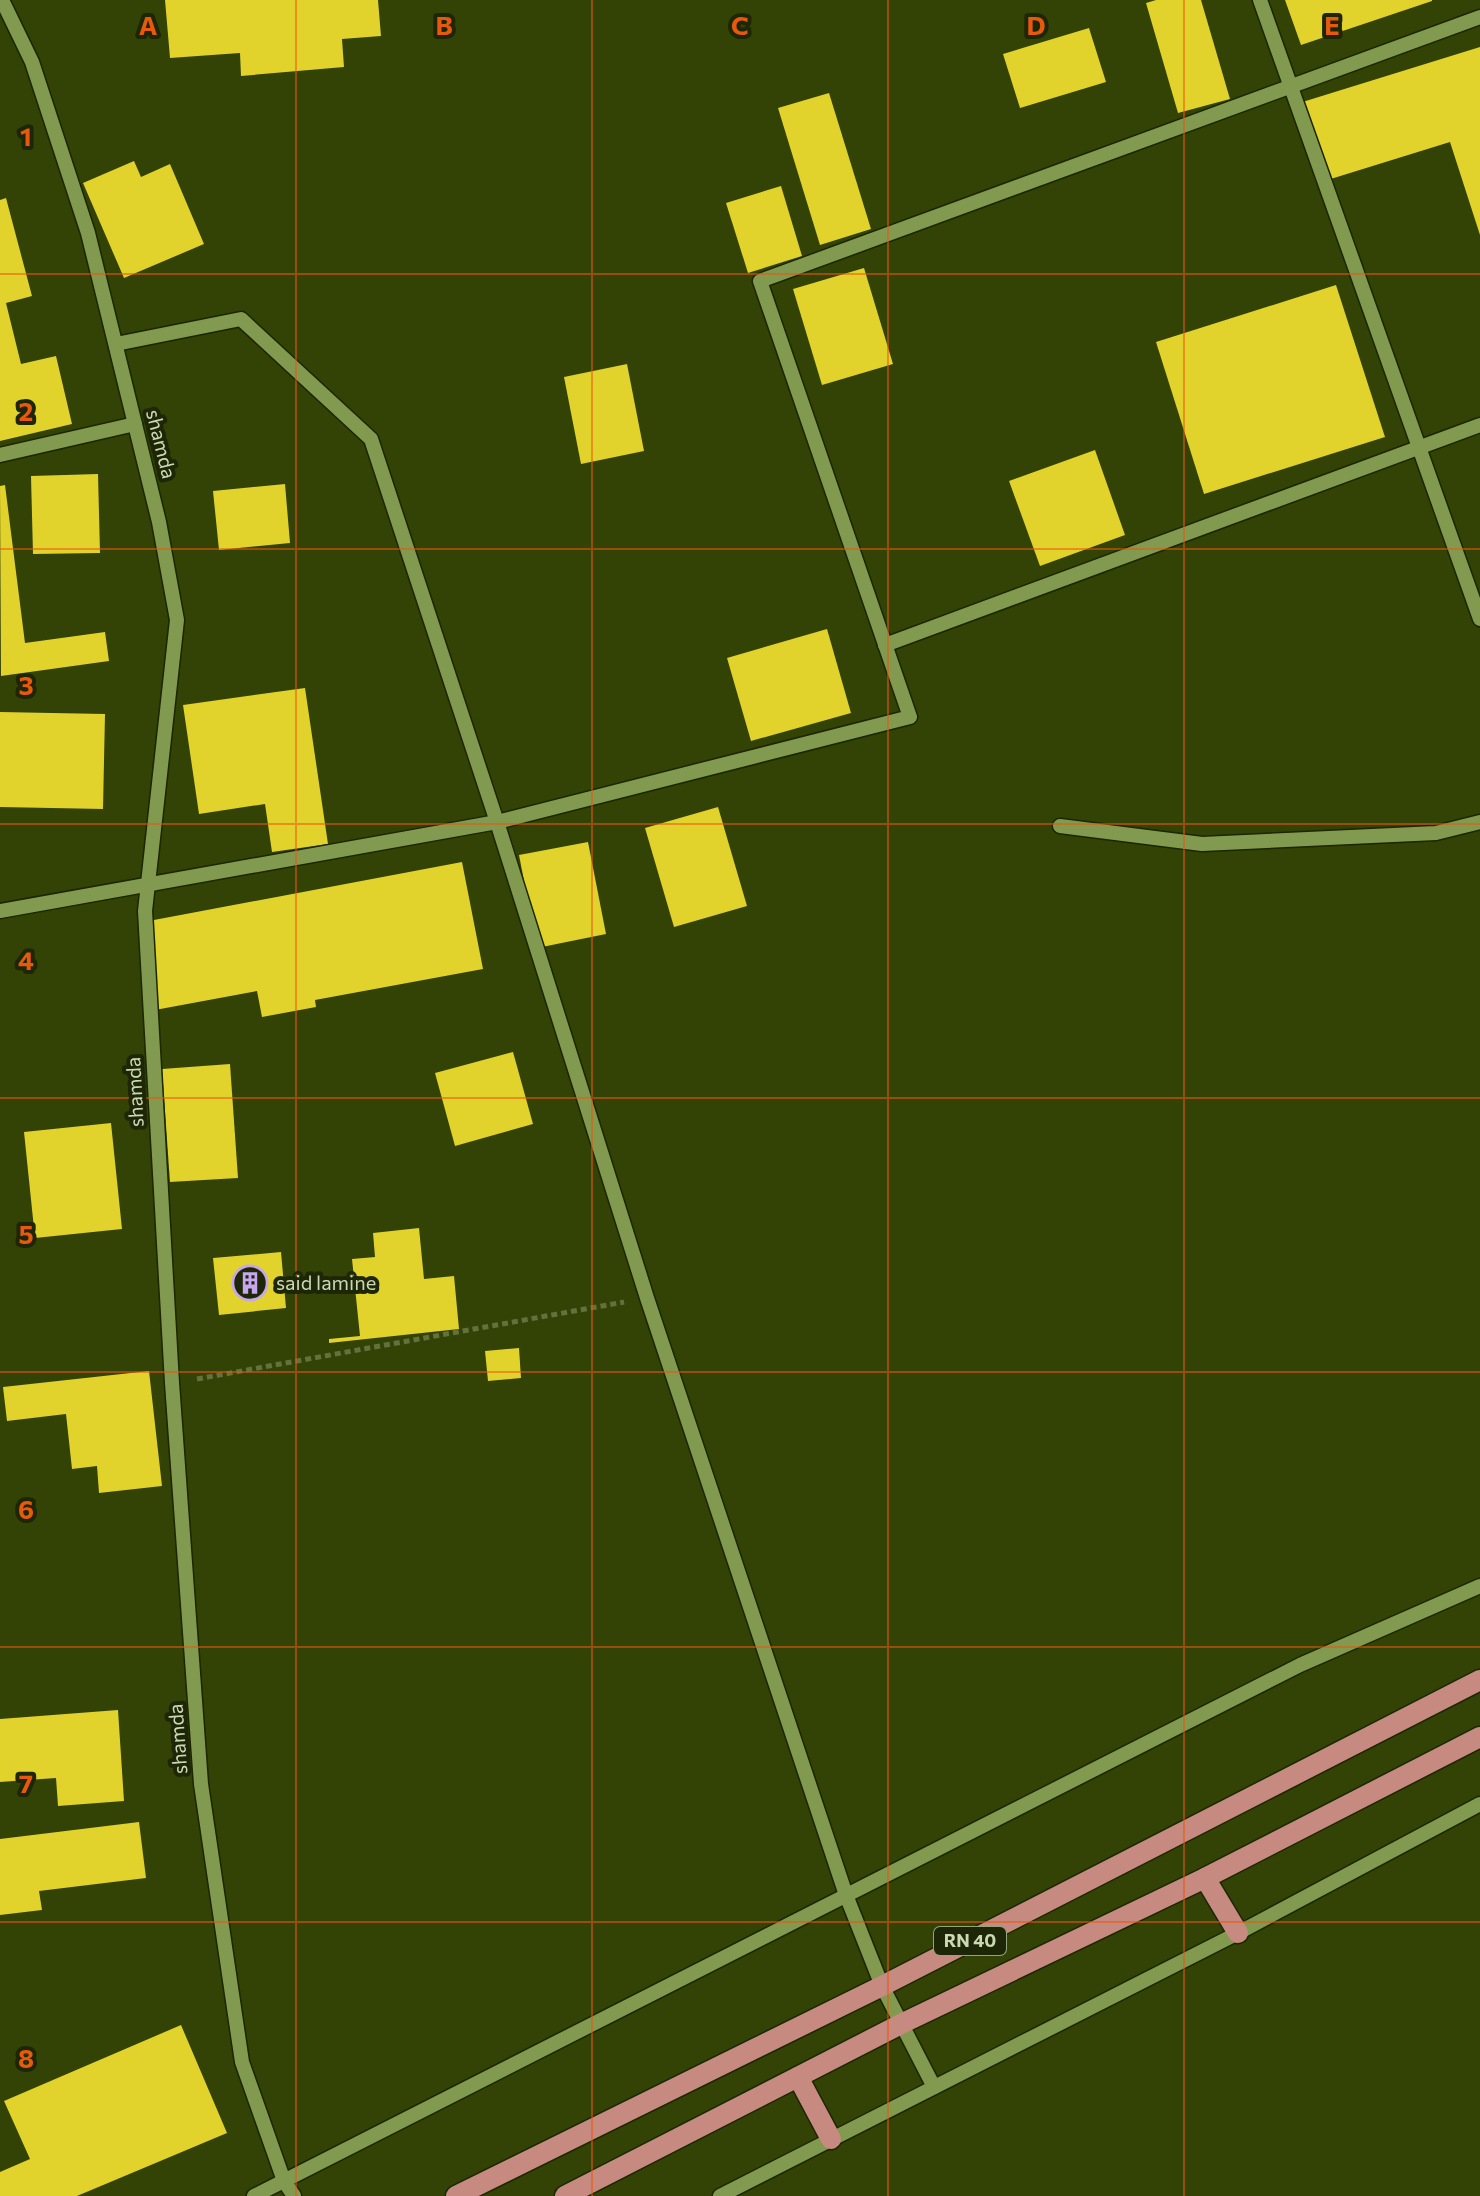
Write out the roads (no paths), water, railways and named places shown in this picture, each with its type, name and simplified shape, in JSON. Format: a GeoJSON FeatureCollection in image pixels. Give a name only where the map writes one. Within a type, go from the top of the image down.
{"type":"FeatureCollection","features":[{"type":"Feature","properties":{"kind":"main road","name":"RN 40"},"geometry":{"type":"LineString","coordinates":[[456,2196],[882,1986],[1480,1680]]}},
{"type":"Feature","properties":{"kind":"main road","name":"RN 40"},"geometry":{"type":"LineString","coordinates":[[565,2196],[903,2023],[1205,1878],[1480,1737]]}},
{"type":"Feature","properties":{"kind":"main road"},"geometry":{"type":"LineString","coordinates":[[1205,1878],[1238,1933]]}},
{"type":"Feature","properties":{"kind":"main road"},"geometry":{"type":"LineString","coordinates":[[798,2077],[831,2139]]}},
{"type":"Feature","properties":{"kind":"street","name":"shamda"},"geometry":{"type":"LineString","coordinates":[[2,0],[32,62],[88,233],[159,522],[177,620],[145,911],[172,1383],[201,1784],[242,2062],[284,2181],[294,2196]]}},
{"type":"Feature","properties":{"kind":"street"},"geometry":{"type":"LineString","coordinates":[[1260,0],[1480,619]]}},
{"type":"Feature","properties":{"kind":"street"},"geometry":{"type":"LineString","coordinates":[[0,911],[497,822],[910,717],[760,281],[1480,17]]}},
{"type":"Feature","properties":{"kind":"street"},"geometry":{"type":"LineString","coordinates":[[116,344],[241,319],[371,439],[497,822],[647,1298],[846,1895],[882,1986],[934,2087]]}},
{"type":"Feature","properties":{"kind":"street"},"geometry":{"type":"LineString","coordinates":[[0,455],[135,424]]}},
{"type":"Feature","properties":{"kind":"street"},"geometry":{"type":"LineString","coordinates":[[885,645],[1480,425]]}},
{"type":"Feature","properties":{"kind":"street"},"geometry":{"type":"LineString","coordinates":[[1060,826],[1202,844],[1436,833],[1480,822]]}},
{"type":"Feature","properties":{"kind":"street"},"geometry":{"type":"LineString","coordinates":[[254,2196],[1300,1665],[1480,1586]]}},
{"type":"Feature","properties":{"kind":"street"},"geometry":{"type":"LineString","coordinates":[[720,2196],[1238,1933],[1480,1804]]}},
{"type":"Feature","properties":{"kind":"place","name":"said lamine"},"geometry":{"type":"Point","coordinates":[250,1283]}}]}
